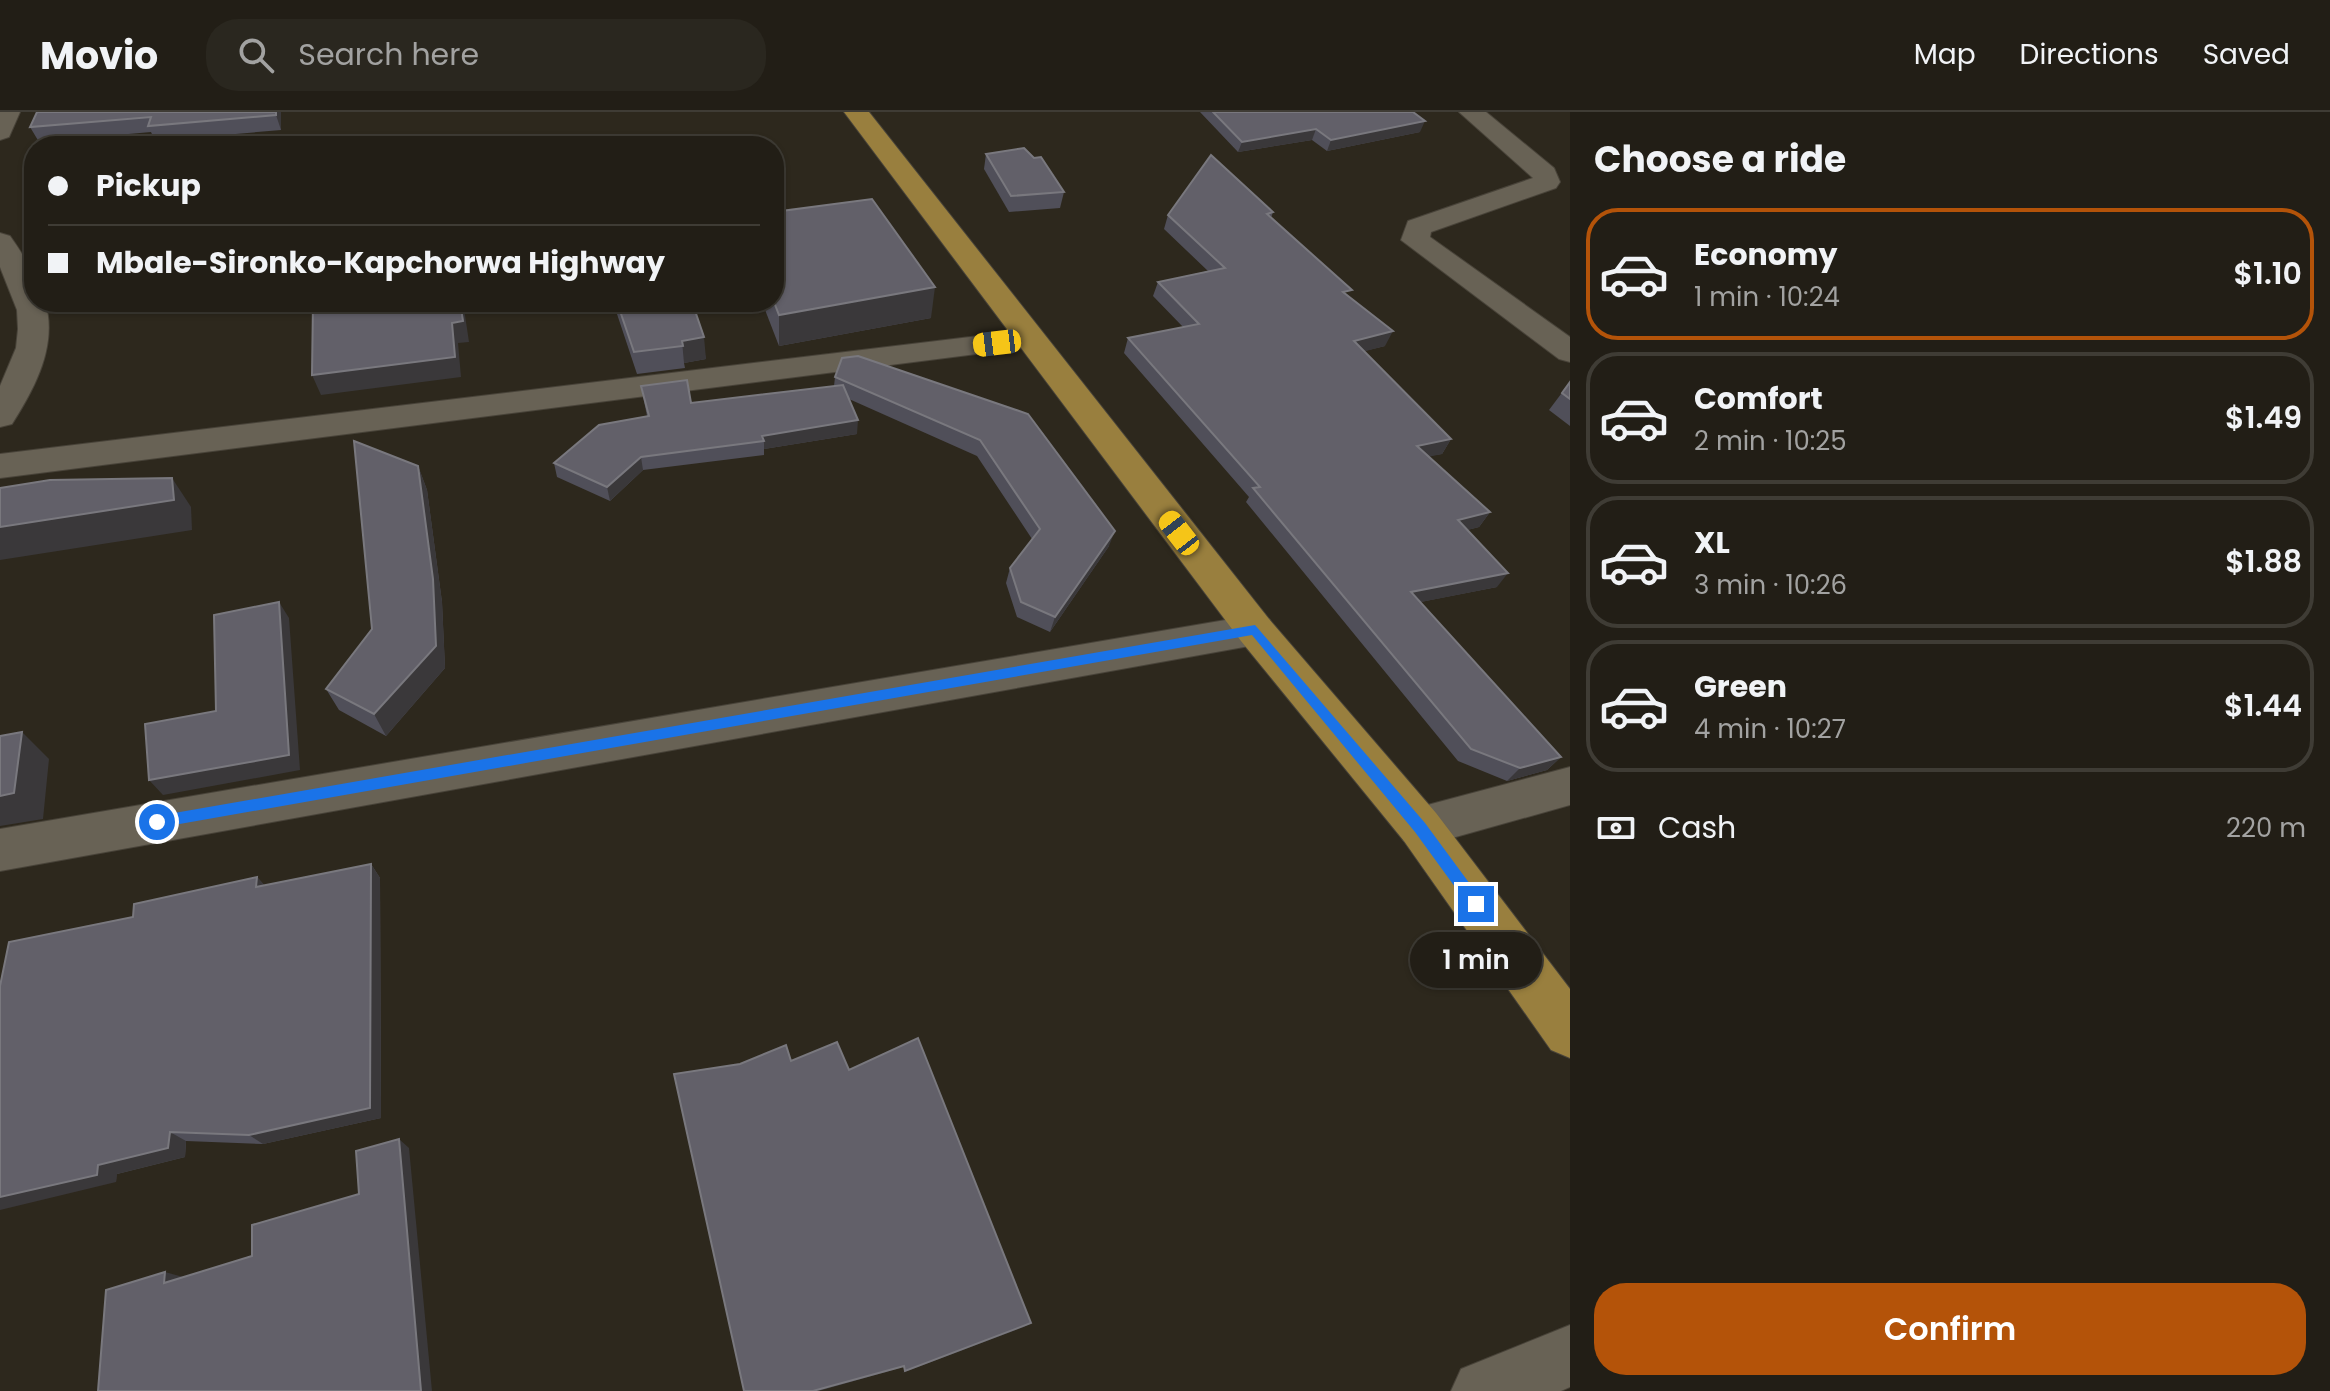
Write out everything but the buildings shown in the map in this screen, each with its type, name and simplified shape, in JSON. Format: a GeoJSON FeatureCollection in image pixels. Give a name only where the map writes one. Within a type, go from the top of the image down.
{"type":"FeatureCollection","features":[{"type":"Feature","properties":{"kind":"main road"},"geometry":{"type":"LineString","coordinates":[[856,112],[1255,630],[1420,827],[1570,1032]]}},
{"type":"Feature","properties":{"kind":"street"},"geometry":{"type":"LineString","coordinates":[[0,132],[8,112]]}},
{"type":"Feature","properties":{"kind":"street"},"geometry":{"type":"LineString","coordinates":[[1471,112],[1545,174],[1547,182],[1418,227],[1415,240],[1570,352]]}},
{"type":"Feature","properties":{"kind":"street"},"geometry":{"type":"LineString","coordinates":[[0,242],[24,285]]}},
{"type":"Feature","properties":{"kind":"street"},"geometry":{"type":"LineString","coordinates":[[0,416],[31,360],[36,332],[33,312]]}},
{"type":"Feature","properties":{"kind":"street"},"geometry":{"type":"LineString","coordinates":[[0,466],[1028,339]]}},
{"type":"Feature","properties":{"kind":"street"},"geometry":{"type":"LineString","coordinates":[[0,850],[1255,630]]}},
{"type":"Feature","properties":{"kind":"street"},"geometry":{"type":"LineString","coordinates":[[1420,827],[1570,786]]}},
{"type":"Feature","properties":{"kind":"street"},"geometry":{"type":"LineString","coordinates":[[1483,1391],[1570,1356]]}},
{"type":"Feature","properties":{"kind":"route"},"geometry":{"type":"LineString","coordinates":[[157,822],[1255,630],[1420,827],[1476,904]]}}]}
